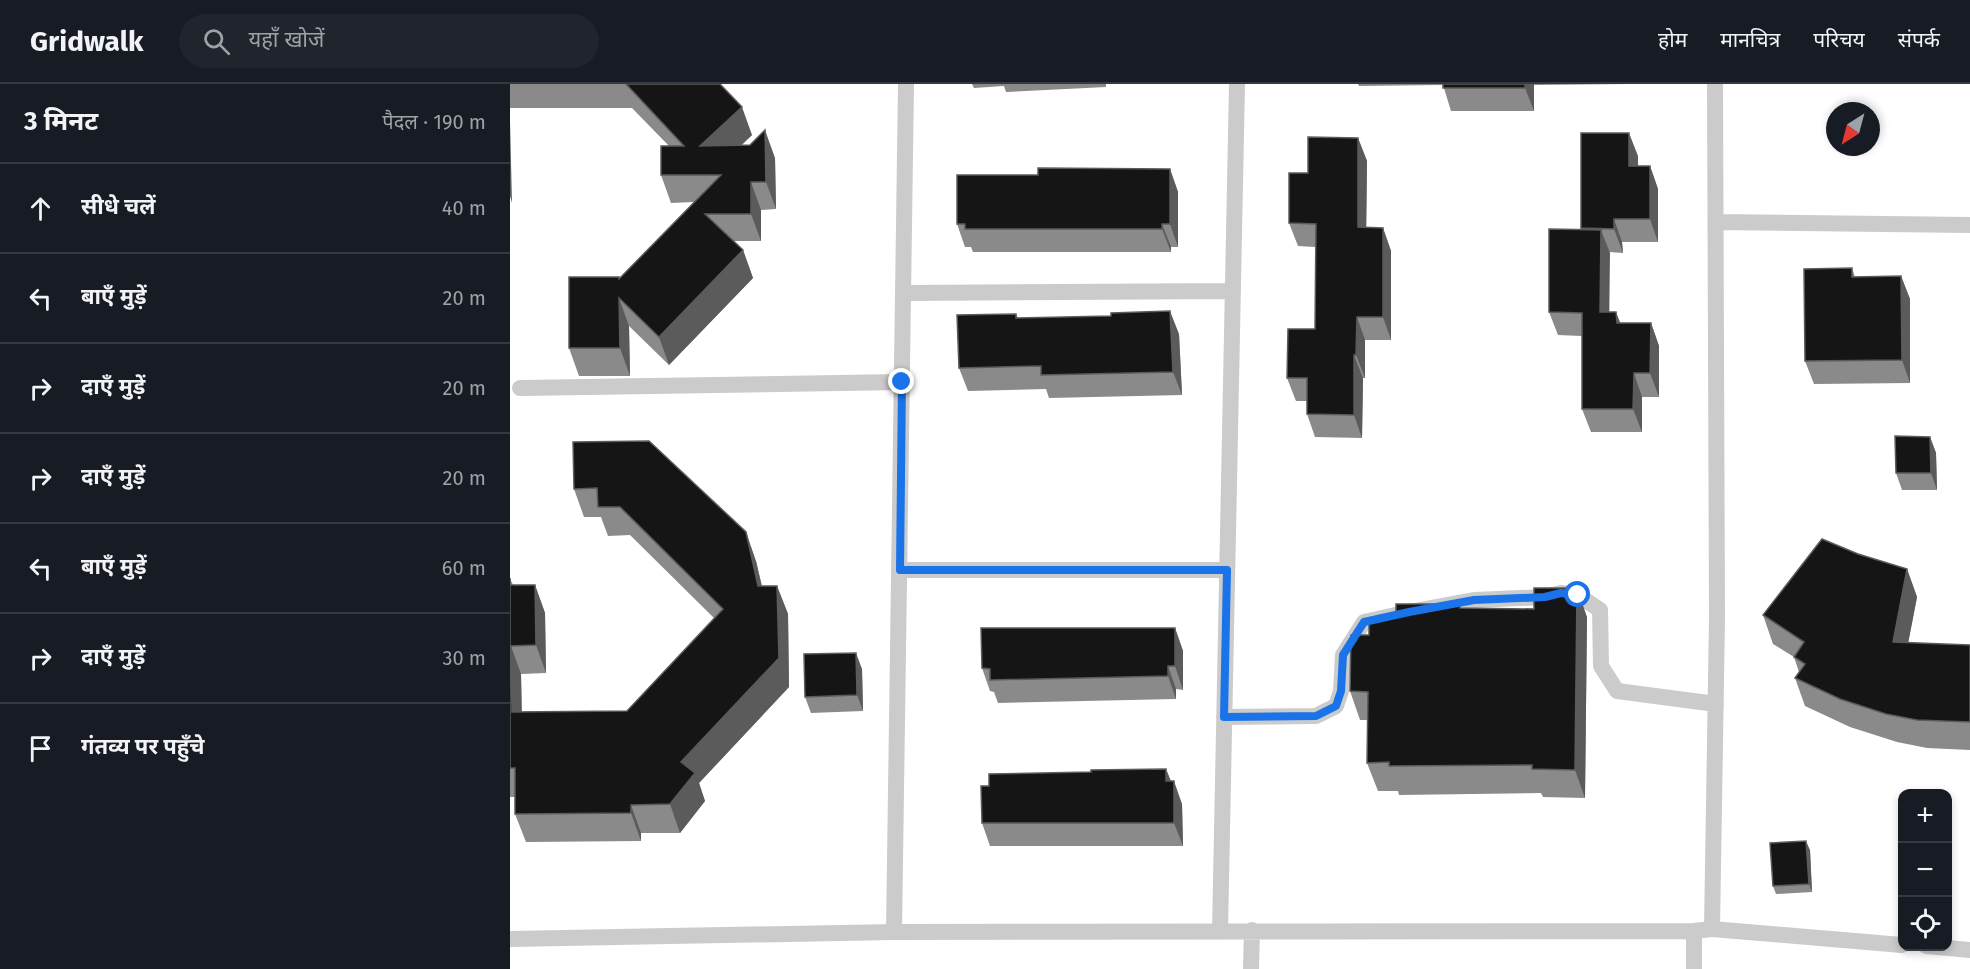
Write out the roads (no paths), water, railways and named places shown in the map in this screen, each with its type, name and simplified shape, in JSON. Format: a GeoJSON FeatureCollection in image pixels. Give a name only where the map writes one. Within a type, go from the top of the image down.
{"type":"FeatureCollection","features":[{"type":"Feature","properties":{"kind":"lane"},"geometry":{"type":"LineString","coordinates":[[894,932],[906,84]]}},
{"type":"Feature","properties":{"kind":"lane"},"geometry":{"type":"LineString","coordinates":[[1220,931],[1237,84]]}},
{"type":"Feature","properties":{"kind":"lane"},"geometry":{"type":"LineString","coordinates":[[1713,929],[1716,704],[1715,84]]}},
{"type":"Feature","properties":{"kind":"lane"},"geometry":{"type":"LineString","coordinates":[[1716,222],[1970,225]]}},
{"type":"Feature","properties":{"kind":"lane"},"geometry":{"type":"LineString","coordinates":[[903,293],[1233,291]]}},
{"type":"Feature","properties":{"kind":"lane"},"geometry":{"type":"LineString","coordinates":[[520,388],[902,382]]}},
{"type":"Feature","properties":{"kind":"lane"},"geometry":{"type":"LineString","coordinates":[[900,570],[1227,570]]}},
{"type":"Feature","properties":{"kind":"lane"},"geometry":{"type":"LineString","coordinates":[[1224,717],[1316,716],[1336,706],[1341,691],[1343,655],[1364,622],[1474,600],[1545,597],[1561,593],[1578,595],[1600,610],[1601,666],[1617,691],[1716,704]]}},
{"type":"Feature","properties":{"kind":"lane"},"geometry":{"type":"LineString","coordinates":[[510,939],[894,932],[1694,931],[1713,929],[1898,945]]}},
{"type":"Feature","properties":{"kind":"lane"},"geometry":{"type":"LineString","coordinates":[[1251,969],[1252,930]]}},
{"type":"Feature","properties":{"kind":"lane"},"geometry":{"type":"LineString","coordinates":[[1694,931],[1694,969]]}},
{"type":"Feature","properties":{"kind":"lane"},"geometry":{"type":"LineString","coordinates":[[1952,948],[1970,950]]}}]}
